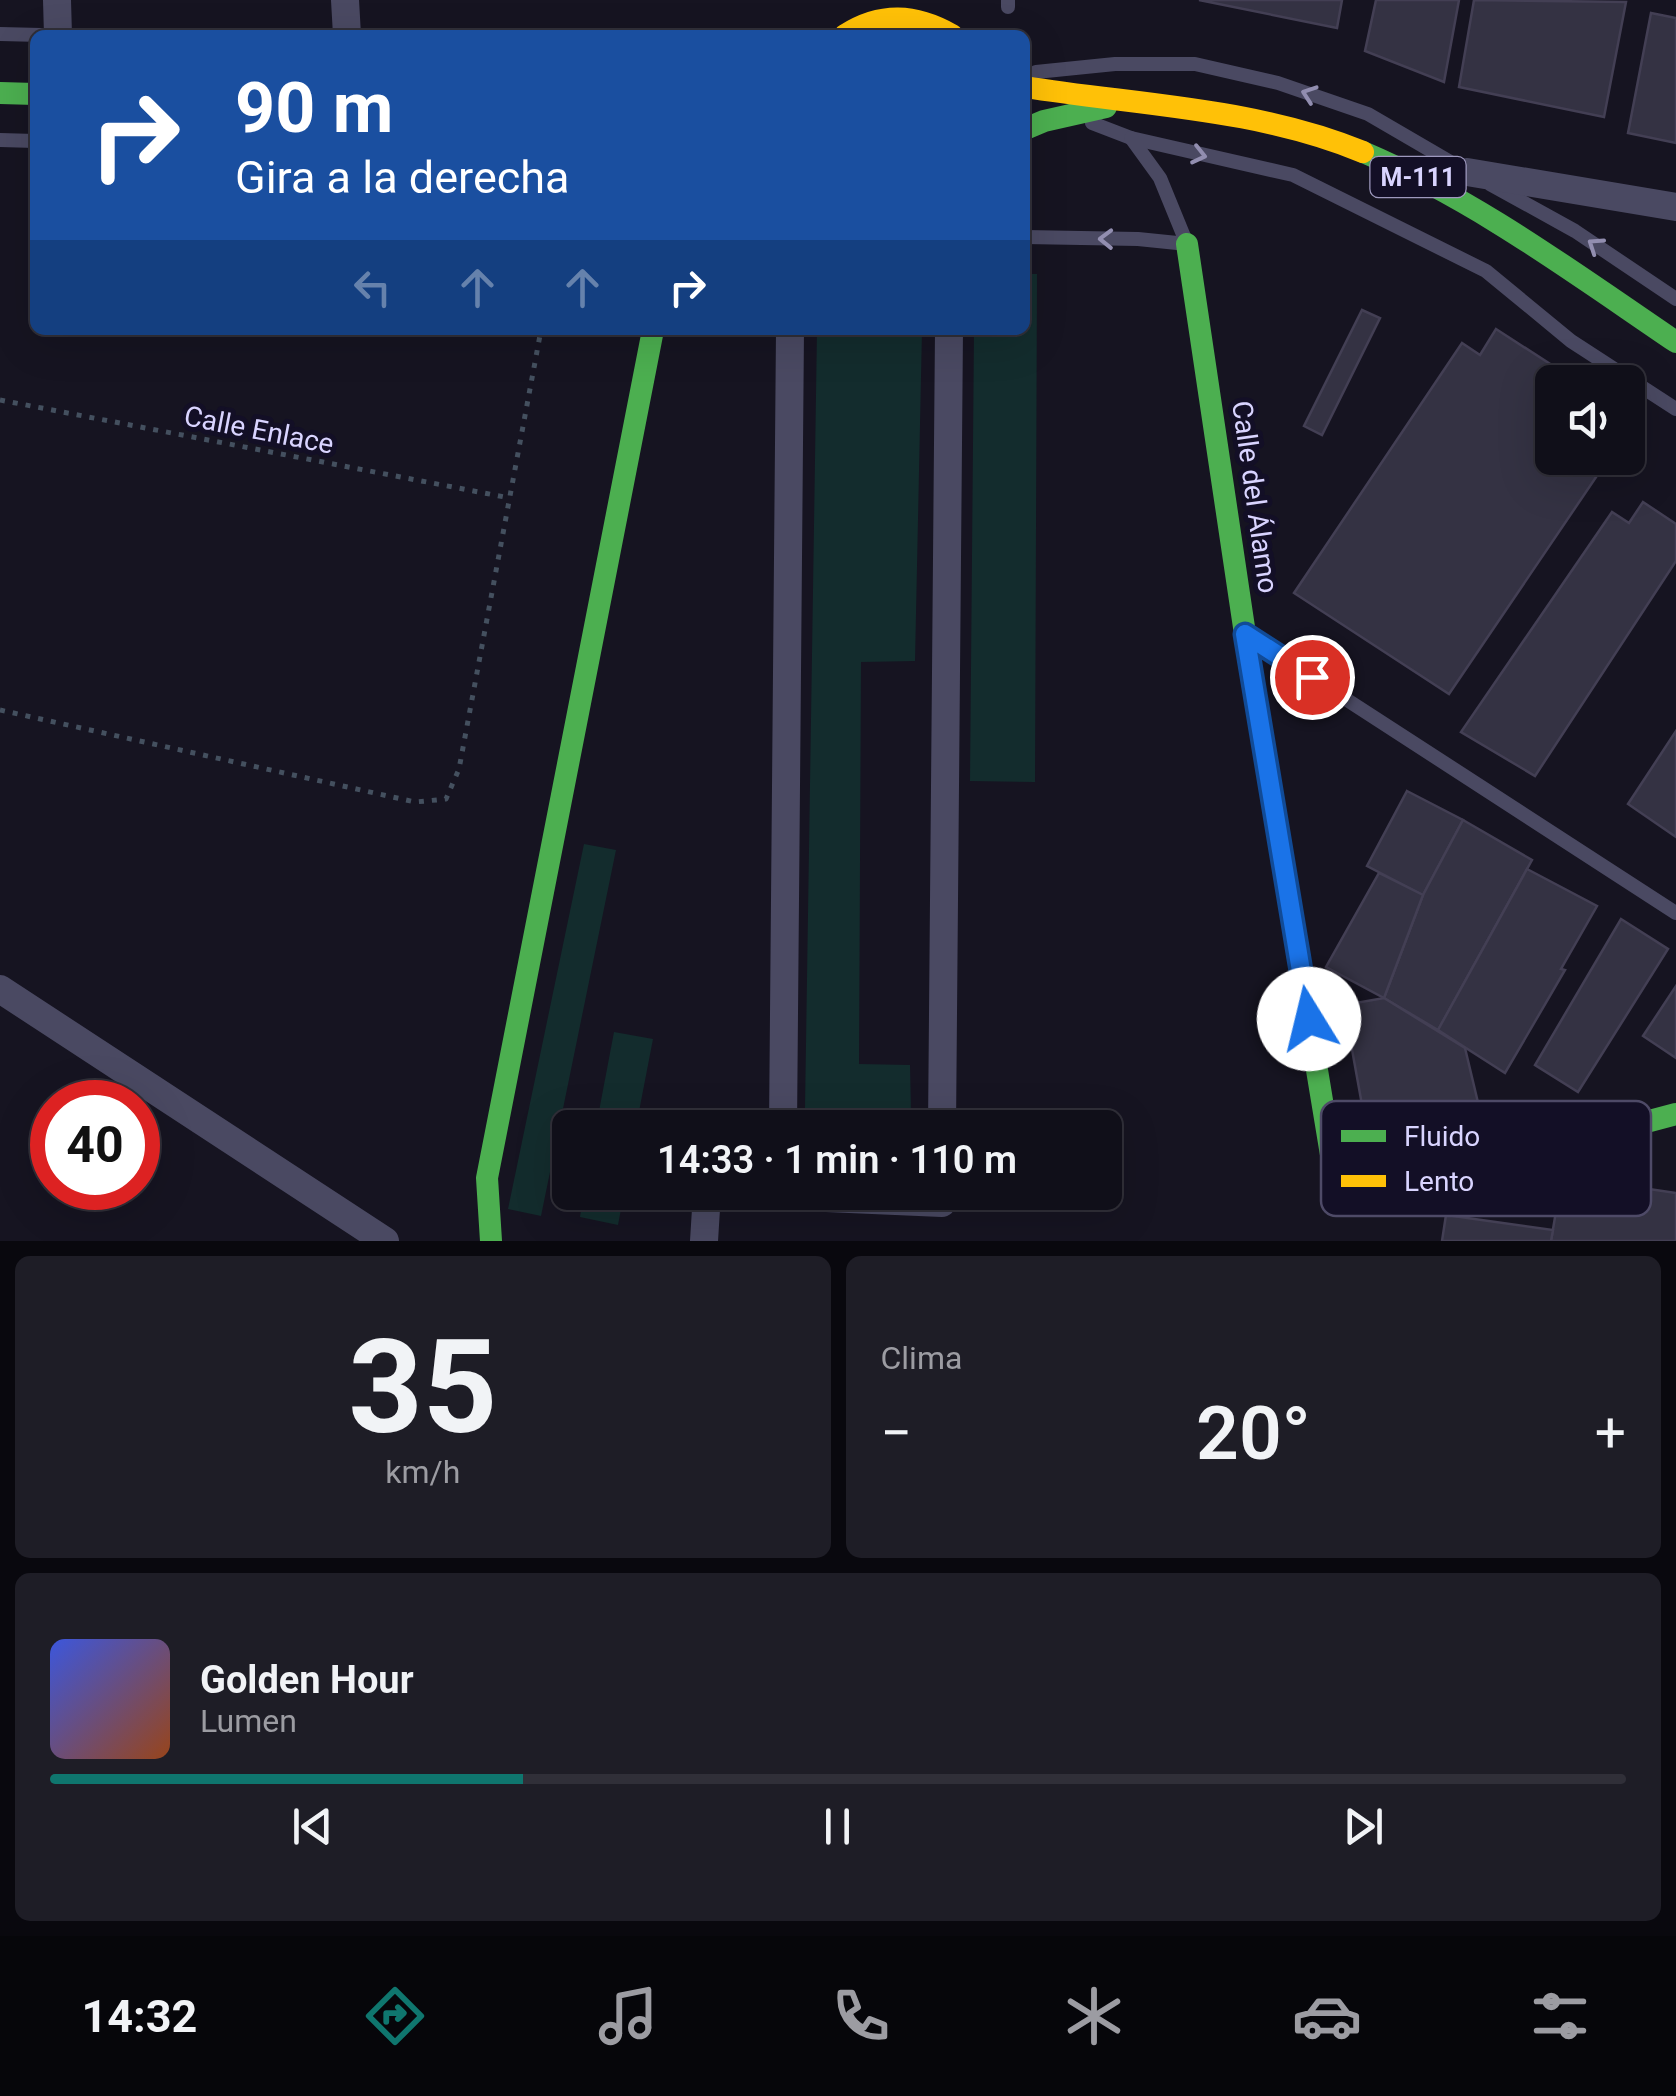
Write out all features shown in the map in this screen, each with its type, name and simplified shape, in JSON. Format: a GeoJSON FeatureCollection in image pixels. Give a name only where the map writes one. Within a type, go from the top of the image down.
{"type":"FeatureCollection","features":[{"type":"Feature","properties":{"kind":"street"},"geometry":{"type":"LineString","coordinates":[[57,0],[58,30]]}},
{"type":"Feature","properties":{"kind":"street"},"geometry":{"type":"LineString","coordinates":[[345,0],[347,30]]}},
{"type":"Feature","properties":{"kind":"street"},"geometry":{"type":"LineString","coordinates":[[853,30],[904,8],[944,30]]}},
{"type":"Feature","properties":{"kind":"street","name":"M-111"},"geometry":{"type":"LineString","coordinates":[[1030,88],[1231,114],[1356,149],[1473,208],[1676,342]]}},
{"type":"Feature","properties":{"kind":"street"},"geometry":{"type":"LineString","coordinates":[[0,94],[30,94]]}},
{"type":"Feature","properties":{"kind":"street","name":"M-111"},"geometry":{"type":"LineString","coordinates":[[1030,127],[1123,102]]}},
{"type":"Feature","properties":{"kind":"street"},"geometry":{"type":"LineString","coordinates":[[1467,172],[1676,207]]}},
{"type":"Feature","properties":{"kind":"street","name":"Calle del Álamo"},"geometry":{"type":"LineString","coordinates":[[1188,244],[1245,634],[1322,1101]]}},
{"type":"Feature","properties":{"kind":"street"},"geometry":{"type":"LineString","coordinates":[[491,1241],[487,1178],[652,335]]}},
{"type":"Feature","properties":{"kind":"street"},"geometry":{"type":"LineString","coordinates":[[783,1110],[790,335]]}},
{"type":"Feature","properties":{"kind":"street"},"geometry":{"type":"LineString","coordinates":[[942,1110],[949,335]]}},
{"type":"Feature","properties":{"kind":"street"},"geometry":{"type":"LineString","coordinates":[[0,989],[385,1241]]}},
{"type":"Feature","properties":{"kind":"street","name":"Calle del Álamo"},"geometry":{"type":"LineString","coordinates":[[1651,1121],[1676,1114]]}},
{"type":"Feature","properties":{"kind":"street"},"geometry":{"type":"LineString","coordinates":[[704,1241],[706,1210]]}},
{"type":"Feature","properties":{"kind":"lane"},"geometry":{"type":"LineString","coordinates":[[0,34],[30,35]]}},
{"type":"Feature","properties":{"kind":"lane"},"geometry":{"type":"LineString","coordinates":[[1030,70],[1195,64],[1278,83],[1368,114],[1575,231],[1676,299]]}},
{"type":"Feature","properties":{"kind":"lane"},"geometry":{"type":"LineString","coordinates":[[1072,116],[1131,138],[1293,175],[1486,271],[1572,340],[1676,409]]}},
{"type":"Feature","properties":{"kind":"lane"},"geometry":{"type":"LineString","coordinates":[[1030,238],[1138,239],[1188,244],[1160,178],[1131,138]]}},
{"type":"Feature","properties":{"kind":"lane"},"geometry":{"type":"LineString","coordinates":[[0,140],[30,142]]}},
{"type":"Feature","properties":{"kind":"lane"},"geometry":{"type":"LineString","coordinates":[[1245,634],[1676,913]]}},
{"type":"Feature","properties":{"kind":"path"},"geometry":{"type":"LineString","coordinates":[[0,710],[416,802],[446,799],[459,769],[540,335]]}},
{"type":"Feature","properties":{"kind":"path","name":"Calle Enlace"},"geometry":{"type":"LineString","coordinates":[[0,400],[510,498]]}},
{"type":"Feature","properties":{"kind":"green space"},"geometry":{"type":"Polygon","coordinates":[[[1030,274],[1037,274],[1035,782],[970,781],[974,335],[1030,335],[1030,274]]]}},
{"type":"Feature","properties":{"kind":"green space"},"geometry":{"type":"Polygon","coordinates":[[[817,335],[922,335],[915,661],[861,662],[859,1064],[910,1065],[911,1110],[805,1108],[817,335]]]}},
{"type":"Feature","properties":{"kind":"green space"},"geometry":{"type":"Polygon","coordinates":[[[584,844],[616,850],[563,1110],[552,1110],[552,1162],[541,1216],[508,1209],[584,844]]]}},
{"type":"Feature","properties":{"kind":"green space"},"geometry":{"type":"Polygon","coordinates":[[[614,1032],[653,1039],[639,1110],[599,1110],[614,1032]]]}},
{"type":"Feature","properties":{"kind":"green space"},"geometry":{"type":"Polygon","coordinates":[[[581,1210],[621,1210],[618,1225],[580,1217],[581,1210]]]}},
{"type":"Feature","properties":{"kind":"building"},"geometry":{"type":"Polygon","coordinates":[[[1199,0],[1342,0],[1337,28],[1199,0]]]}},
{"type":"Feature","properties":{"kind":"building"},"geometry":{"type":"Polygon","coordinates":[[[1376,0],[1459,0],[1444,82],[1365,51],[1376,0]]]}},
{"type":"Feature","properties":{"kind":"building"},"geometry":{"type":"Polygon","coordinates":[[[1474,0],[1626,2],[1604,117],[1459,87],[1474,0]]]}},
{"type":"Feature","properties":{"kind":"building"},"geometry":{"type":"Polygon","coordinates":[[[1651,13],[1676,18],[1676,143],[1628,133],[1651,13]]]}},
{"type":"Feature","properties":{"kind":"building"},"geometry":{"type":"Polygon","coordinates":[[[1362,310],[1380,318],[1322,435],[1304,426],[1362,310]]]}},
{"type":"Feature","properties":{"kind":"building"},"geometry":{"type":"Polygon","coordinates":[[[1496,329],[1552,365],[1535,365],[1535,475],[1597,475],[1449,694],[1294,593],[1462,343],[1480,355],[1496,329]]]}},
{"type":"Feature","properties":{"kind":"building"},"geometry":{"type":"Polygon","coordinates":[[[1643,502],[1676,524],[1676,561],[1535,776],[1461,732],[1612,512],[1629,523],[1643,502]]]}},
{"type":"Feature","properties":{"kind":"building"},"geometry":{"type":"Polygon","coordinates":[[[1676,731],[1676,837],[1628,804],[1676,731]]]}},
{"type":"Feature","properties":{"kind":"building"},"geometry":{"type":"Polygon","coordinates":[[[1407,791],[1463,820],[1423,895],[1367,866],[1407,791]]]}},
{"type":"Feature","properties":{"kind":"building"},"geometry":{"type":"Polygon","coordinates":[[[1463,820],[1532,860],[1438,1030],[1384,998],[1423,895],[1463,820]]]}},
{"type":"Feature","properties":{"kind":"building"},"geometry":{"type":"Polygon","coordinates":[[[1527,869],[1597,906],[1505,1073],[1438,1030],[1527,869]]]}},
{"type":"Feature","properties":{"kind":"building"},"geometry":{"type":"Polygon","coordinates":[[[1379,873],[1423,895],[1384,998],[1326,967],[1379,873]]]}},
{"type":"Feature","properties":{"kind":"building"},"geometry":{"type":"Polygon","coordinates":[[[1621,919],[1668,949],[1578,1092],[1535,1065],[1621,919]]]}},
{"type":"Feature","properties":{"kind":"building"},"geometry":{"type":"Polygon","coordinates":[[[1676,986],[1676,1058],[1643,1036],[1676,986]]]}},
{"type":"Feature","properties":{"kind":"building"},"geometry":{"type":"Polygon","coordinates":[[[1384,998],[1465,1048],[1478,1101],[1361,1101],[1344,1005],[1384,998]]]}},
{"type":"Feature","properties":{"kind":"building"},"geometry":{"type":"Polygon","coordinates":[[[1651,1189],[1676,1193],[1676,1241],[1551,1241],[1555,1216],[1651,1216],[1651,1189]]]}},
{"type":"Feature","properties":{"kind":"building"},"geometry":{"type":"Polygon","coordinates":[[[1446,1216],[1553,1230],[1551,1241],[1442,1241],[1446,1216]]]}},
{"type":"Feature","properties":{"kind":"traffic: fast"},"geometry":{"type":"LineString","coordinates":[[0,93],[30,94]]}},
{"type":"Feature","properties":{"kind":"traffic: fast"},"geometry":{"type":"LineString","coordinates":[[1030,127],[1106,107]]}},
{"type":"Feature","properties":{"kind":"traffic: fast"},"geometry":{"type":"LineString","coordinates":[[1363,152],[1485,215],[1676,342]]}},
{"type":"Feature","properties":{"kind":"traffic: fast"},"geometry":{"type":"LineString","coordinates":[[1187,244],[1245,634],[1322,1101]]}},
{"type":"Feature","properties":{"kind":"traffic: fast"},"geometry":{"type":"LineString","coordinates":[[491,1241],[487,1178],[652,335]]}},
{"type":"Feature","properties":{"kind":"traffic: fast"},"geometry":{"type":"LineString","coordinates":[[1651,1121],[1676,1114]]}},
{"type":"Feature","properties":{"kind":"traffic: slow"},"geometry":{"type":"LineString","coordinates":[[854,30],[872,22],[898,18],[942,30]]}},
{"type":"Feature","properties":{"kind":"traffic: slow"},"geometry":{"type":"LineString","coordinates":[[1030,88],[1239,117],[1323,137],[1363,152]]}},
{"type":"Feature","properties":{"kind":"route"},"geometry":{"type":"LineString","coordinates":[[1309,1019],[1245,634],[1312,677]]}}]}
